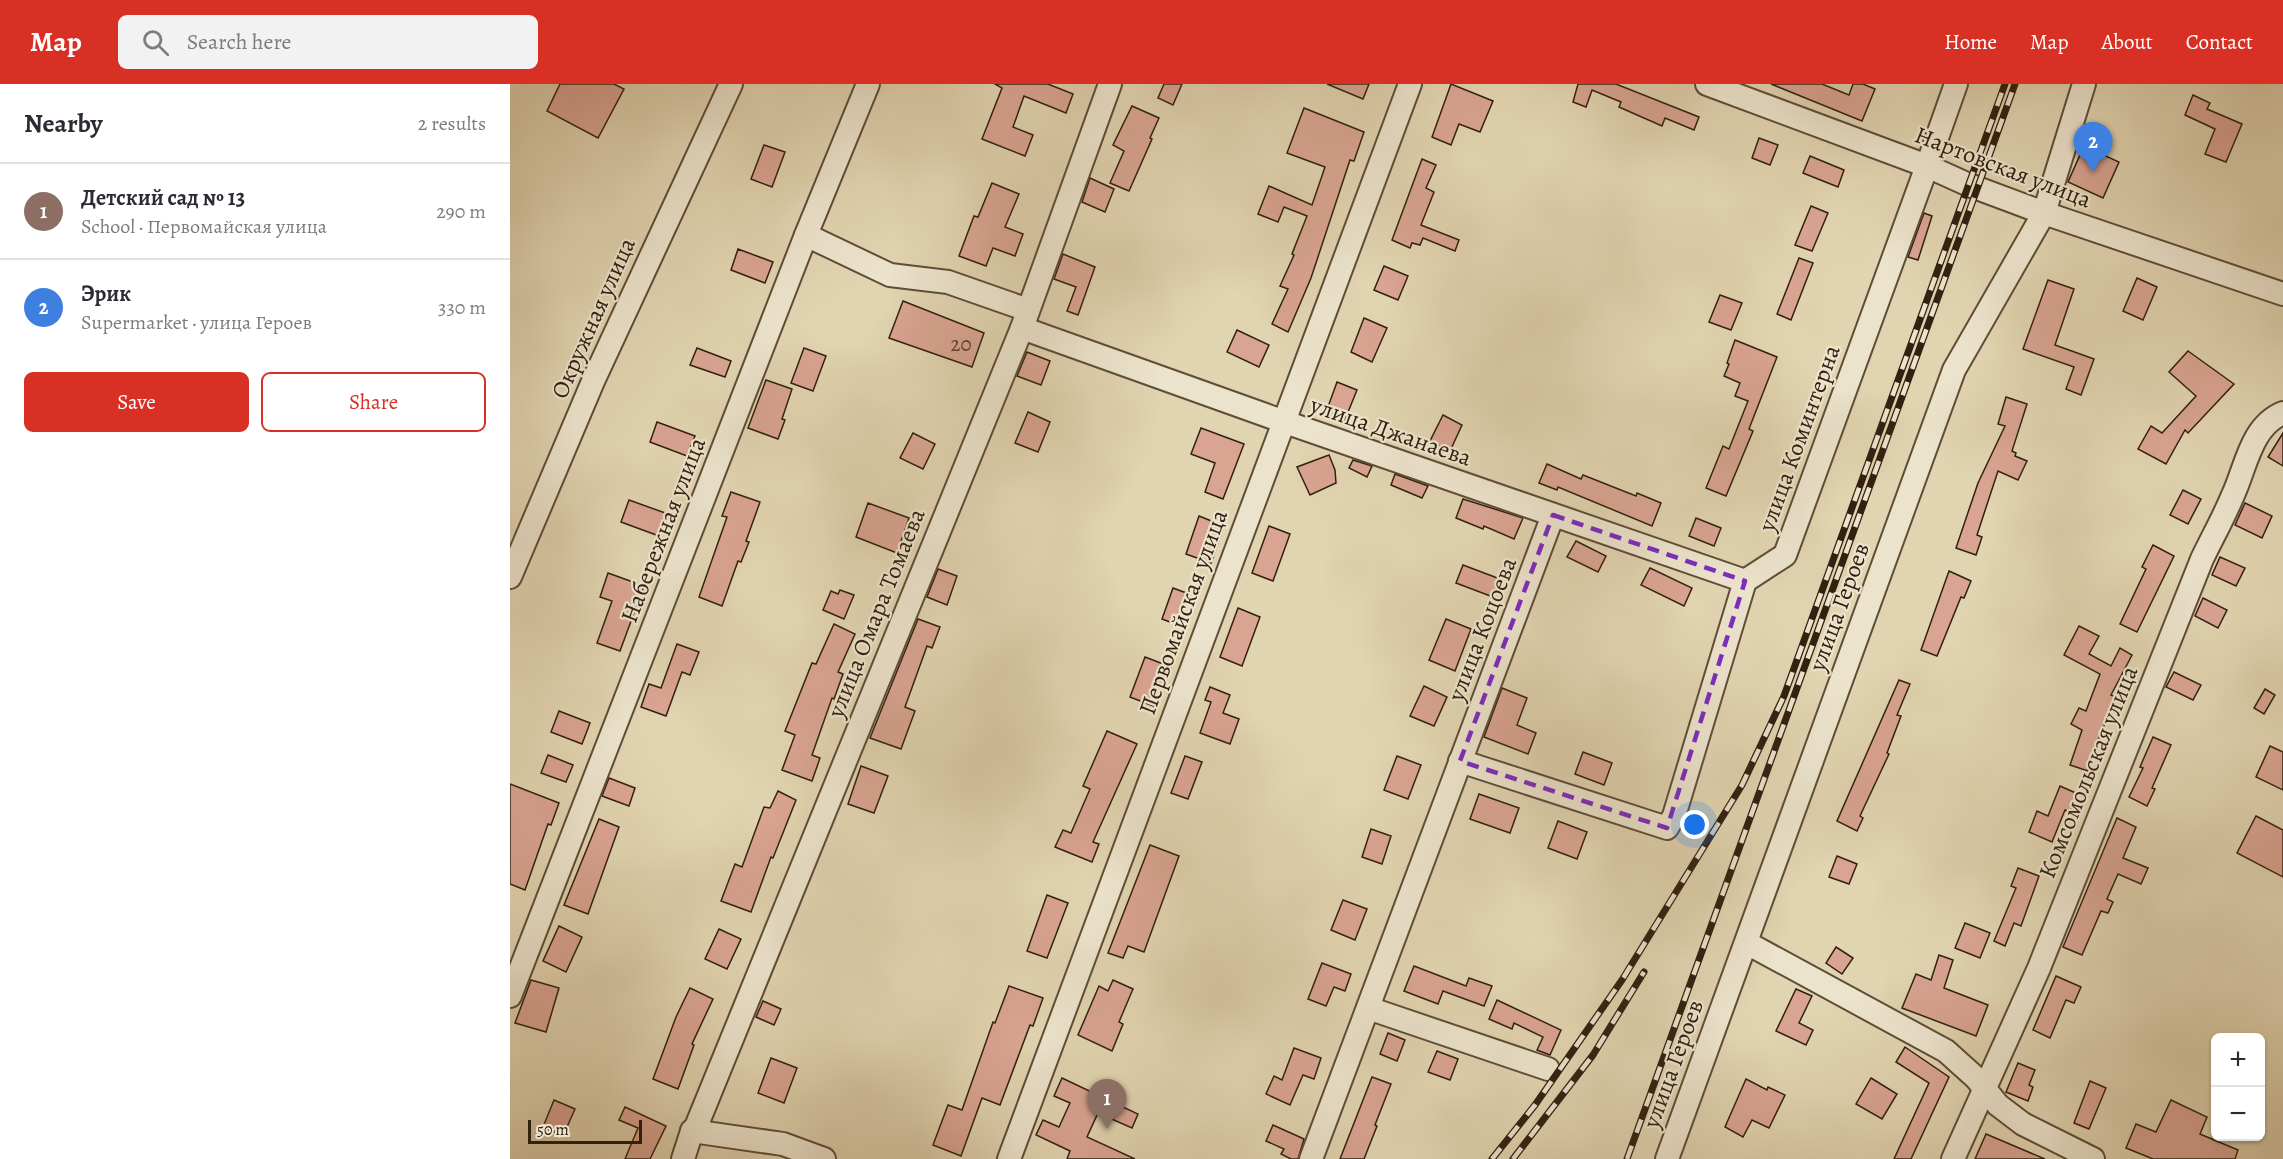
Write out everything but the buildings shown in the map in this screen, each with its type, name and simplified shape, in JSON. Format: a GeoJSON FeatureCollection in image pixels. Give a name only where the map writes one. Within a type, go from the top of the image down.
{"type":"FeatureCollection","features":[{"type":"Feature","properties":{"kind":"street","name":"Окружная улица"},"geometry":{"type":"LineString","coordinates":[[510,577],[594,379],[731,84]]}},
{"type":"Feature","properties":{"kind":"street","name":"Набережная улица"},"geometry":{"type":"LineString","coordinates":[[510,996],[806,236],[868,84]]}},
{"type":"Feature","properties":{"kind":"street","name":"улица Омара Томаева"},"geometry":{"type":"LineString","coordinates":[[683,1159],[692,1131],[696,1127],[1025,319],[1110,84]]}},
{"type":"Feature","properties":{"kind":"street","name":"Первомайская улица"},"geometry":{"type":"LineString","coordinates":[[1009,1159],[1282,421],[1410,84]]}},
{"type":"Feature","properties":{"kind":"street","name":"Нартовская улица"},"geometry":{"type":"LineString","coordinates":[[1707,84],[1928,166],[1969,185],[2044,213],[2283,294]]}},
{"type":"Feature","properties":{"kind":"street","name":"улица Коминтерна"},"geometry":{"type":"LineString","coordinates":[[1745,581],[1785,555],[1956,84]]}},
{"type":"Feature","properties":{"kind":"street","name":"улица Героев"},"geometry":{"type":"LineString","coordinates":[[1667,1159],[1954,370],[2044,213],[2084,84]]}},
{"type":"Feature","properties":{"kind":"street","name":"улица Джанаева"},"geometry":{"type":"LineString","coordinates":[[806,236],[890,275],[948,282],[1025,319],[1282,421],[1745,581]]}},
{"type":"Feature","properties":{"kind":"street","name":"Комсомольская улица"},"geometry":{"type":"LineString","coordinates":[[1953,1159],[2039,968],[2202,559],[2234,494],[2258,434],[2276,416],[2283,413]]}},
{"type":"Feature","properties":{"kind":"street","name":"улица Коцоева"},"geometry":{"type":"LineString","coordinates":[[1311,1159],[1553,515]]}},
{"type":"Feature","properties":{"kind":"street"},"geometry":{"type":"LineString","coordinates":[[1460,761],[1667,828],[1674,816],[1745,581]]}},
{"type":"Feature","properties":{"kind":"street"},"geometry":{"type":"LineString","coordinates":[[1747,943],[1946,1051],[1969,1071],[1998,1105],[2023,1124],[2093,1159]]}},
{"type":"Feature","properties":{"kind":"street"},"geometry":{"type":"LineString","coordinates":[[1368,1008],[1548,1069]]}},
{"type":"Feature","properties":{"kind":"street"},"geometry":{"type":"LineString","coordinates":[[692,1131],[783,1144],[824,1159]]}},
{"type":"Feature","properties":{"kind":"highlighted area"},"geometry":{"type":"Polygon","coordinates":[[[1553,515],[1745,581],[1667,828],[1460,761],[1553,515]]]}},
{"type":"Feature","properties":{"kind":"railway"},"geometry":{"type":"LineString","coordinates":[[1492,1159],[1535,1105],[1622,980],[1742,785],[1784,696],[2005,84]]}},
{"type":"Feature","properties":{"kind":"railway"},"geometry":{"type":"LineString","coordinates":[[1627,1159],[2015,84]]}},
{"type":"Feature","properties":{"kind":"railway"},"geometry":{"type":"LineString","coordinates":[[1513,1159],[1593,1055],[1644,972]]}},
{"type":"Feature","properties":{"kind":"place","name":"Эрик"},"geometry":{"type":"Point","coordinates":[2093,172]}},
{"type":"Feature","properties":{"kind":"place","name":"Детский сад № 13"},"geometry":{"type":"Point","coordinates":[1107,1129]}}]}
